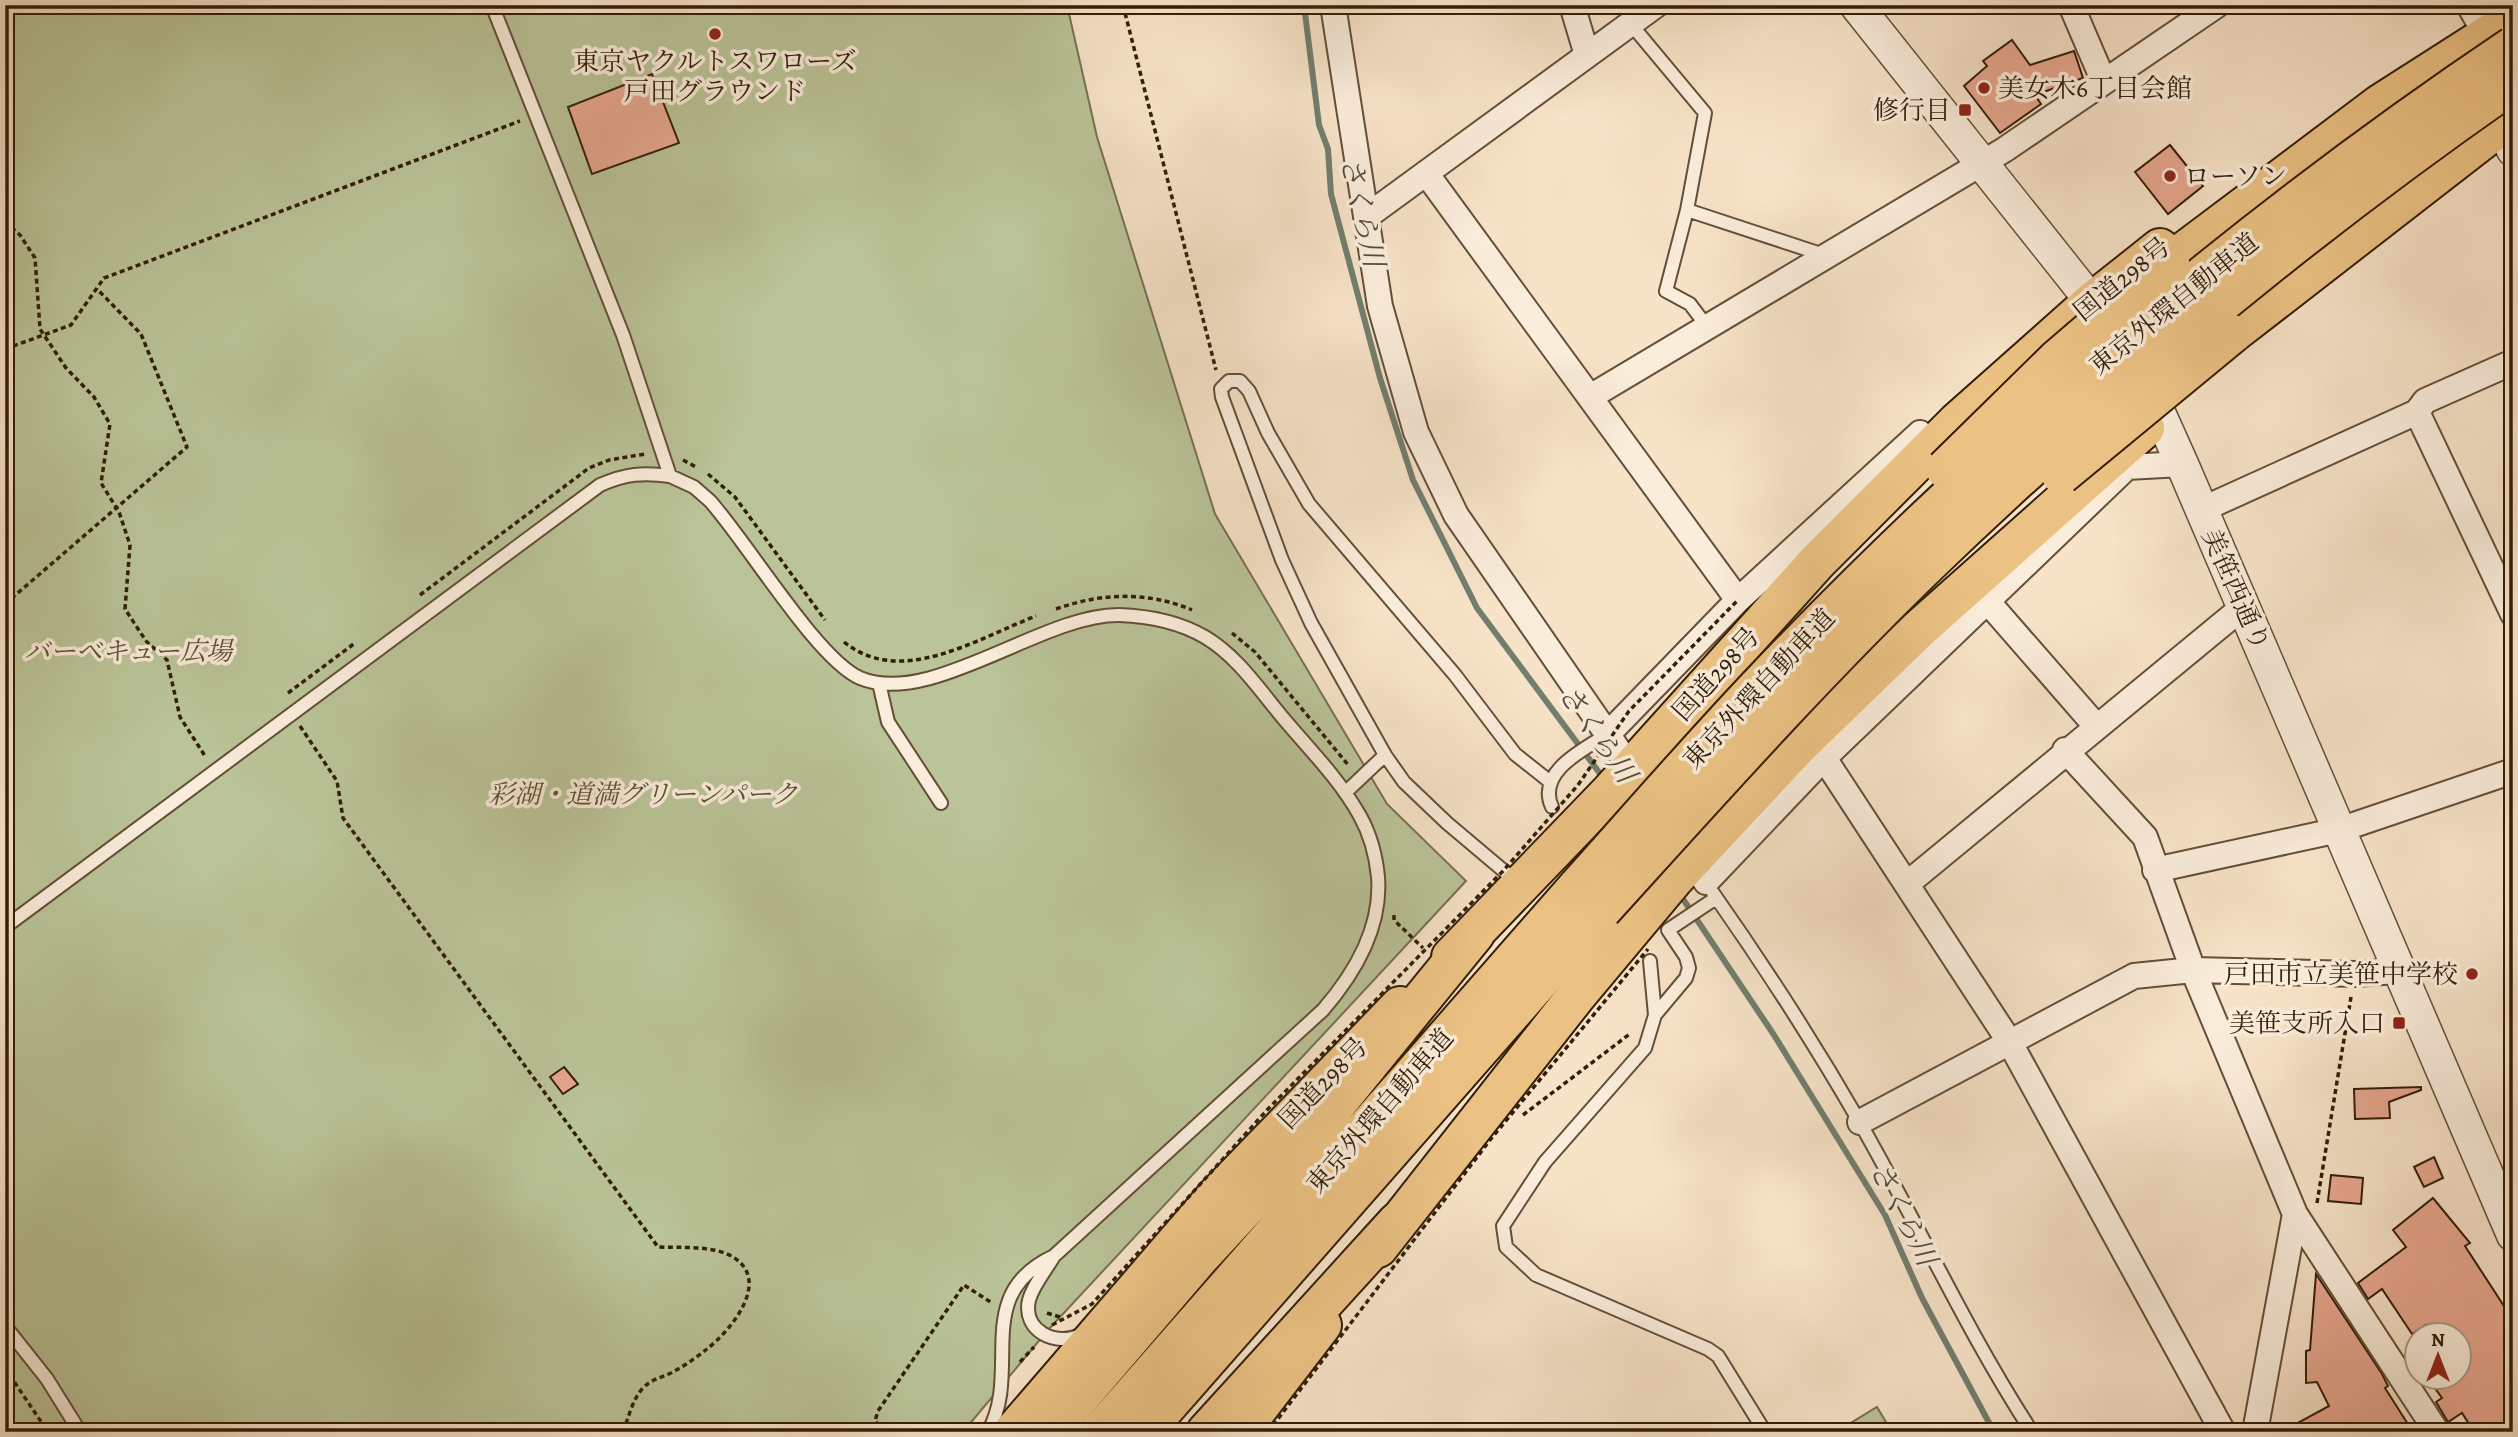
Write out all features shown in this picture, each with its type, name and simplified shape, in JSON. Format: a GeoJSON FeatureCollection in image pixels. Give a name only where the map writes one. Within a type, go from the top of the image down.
{"type":"FeatureCollection","features":[{"type":"Feature","properties":{"kind":"highway","name":"国道298号"},"geometry":{"type":"LineString","coordinates":[[1013,1432],[1113,1314],[1303,1103],[1475,934],[1511,878],[1621,780],[1817,562],[1957,422],[2092,302],[2290,148],[2490,12]]}},
{"type":"Feature","properties":{"kind":"highway"},"geometry":{"type":"LineString","coordinates":[[1764,680],[1823,603],[1951,462],[2104,317],[2170,261],[2273,181],[2391,96],[2490,12]]}},
{"type":"Feature","properties":{"kind":"highway","name":"東京外環自動車道"},"geometry":{"type":"LineString","coordinates":[[1100,1432],[1578,886],[1764,680],[1900,544],[2125,341],[2286,212],[2513,46]]}},
{"type":"Feature","properties":{"kind":"highway","name":"東京外環自動車道"},"geometry":{"type":"LineString","coordinates":[[1144,1432],[1737,761],[1930,563],[2091,415],[2209,313],[2298,242],[2513,83]]}},
{"type":"Feature","properties":{"kind":"highway"},"geometry":{"type":"LineString","coordinates":[[1737,761],[2047,487],[2243,325],[2511,134]]}},
{"type":"Feature","properties":{"kind":"highway"},"geometry":{"type":"LineString","coordinates":[[1240,1432],[1272,1393],[1397,1222],[1577,995],[1688,890],[1799,745],[1918,629],[2160,415],[2511,134]]}},
{"type":"Feature","properties":{"kind":"highway"},"geometry":{"type":"LineString","coordinates":[[1053,1428],[1200,1257],[1299,1150],[1475,934]]}},
{"type":"Feature","properties":{"kind":"highway"},"geometry":{"type":"LineString","coordinates":[[1206,1432],[1397,1222]]}},
{"type":"Feature","properties":{"kind":"street"},"geometry":{"type":"LineString","coordinates":[[1333,5],[1380,306],[1416,432],[1456,515],[1602,737],[1621,780],[1688,890],[2127,467],[2182,464]]}},
{"type":"Feature","properties":{"kind":"street"},"geometry":{"type":"LineString","coordinates":[[1572,5],[1587,55]]}},
{"type":"Feature","properties":{"kind":"street"},"geometry":{"type":"LineString","coordinates":[[1366,217],[1656,5]]}},
{"type":"Feature","properties":{"kind":"street","name":"美笹西通り"},"geometry":{"type":"LineString","coordinates":[[1856,5],[1980,165],[2092,302],[2160,415],[2397,971],[2513,1235]]}},
{"type":"Feature","properties":{"kind":"street"},"geometry":{"type":"LineString","coordinates":[[2071,5],[2104,82]]}},
{"type":"Feature","properties":{"kind":"street"},"geometry":{"type":"LineString","coordinates":[[1590,397],[1830,257],[1980,165],[2216,6]]}},
{"type":"Feature","properties":{"kind":"street"},"geometry":{"type":"LineString","coordinates":[[1426,173],[1738,600]]}},
{"type":"Feature","properties":{"kind":"street"},"geometry":{"type":"LineString","coordinates":[[2201,510],[2417,412],[2425,401],[2513,362]]}},
{"type":"Feature","properties":{"kind":"street"},"geometry":{"type":"LineString","coordinates":[[2417,412],[2513,614]]}},
{"type":"Feature","properties":{"kind":"street"},"geometry":{"type":"LineString","coordinates":[[1602,737],[1738,600],[1927,427],[1957,422]]}},
{"type":"Feature","properties":{"kind":"street"},"geometry":{"type":"LineString","coordinates":[[1987,601],[2096,726]]}},
{"type":"Feature","properties":{"kind":"street"},"geometry":{"type":"LineString","coordinates":[[1908,883],[2066,750],[2243,607]]}},
{"type":"Feature","properties":{"kind":"street"},"geometry":{"type":"LineString","coordinates":[[2066,750],[2145,837],[2193,970],[2295,1214],[2437,1432]]}},
{"type":"Feature","properties":{"kind":"street"},"geometry":{"type":"LineString","coordinates":[[1824,758],[2009,1041],[2223,1432]]}},
{"type":"Feature","properties":{"kind":"street"},"geometry":{"type":"LineString","coordinates":[[2155,870],[2339,830],[2513,771]]}},
{"type":"Feature","properties":{"kind":"street"},"geometry":{"type":"LineString","coordinates":[[1860,1122],[2134,976],[2193,970],[2355,974],[2397,971]]}},
{"type":"Feature","properties":{"kind":"street"},"geometry":{"type":"LineString","coordinates":[[2255,1432],[2295,1214]]}},
{"type":"Feature","properties":{"kind":"lane"},"geometry":{"type":"LineString","coordinates":[[492,5],[623,335],[670,476]]}},
{"type":"Feature","properties":{"kind":"lane"},"geometry":{"type":"LineString","coordinates":[[1630,23],[1705,113],[1687,210],[1665,291],[1690,304],[1708,328]]}},
{"type":"Feature","properties":{"kind":"lane"},"geometry":{"type":"LineString","coordinates":[[1687,210],[1830,257]]}},
{"type":"Feature","properties":{"kind":"lane"},"geometry":{"type":"LineString","coordinates":[[1511,878],[1421,798],[1384,755],[1311,623],[1282,561],[1221,389],[1229,381],[1240,381],[1249,391],[1291,476],[1309,504],[1455,675],[1515,754],[1549,781]]}},
{"type":"Feature","properties":{"kind":"lane"},"geometry":{"type":"LineString","coordinates":[[5,927],[600,485],[623,474],[647,472],[670,476],[694,487],[725,518],[828,652],[860,678],[879,683],[935,676],[1097,617],[1115,615],[1153,618],[1191,629],[1229,654],[1346,792],[1370,839],[1378,878],[1371,933],[1343,986],[1323,1010],[1054,1256],[1030,1297],[1028,1308],[1037,1329],[1053,1340],[1068,1341],[1113,1314]]}},
{"type":"Feature","properties":{"kind":"lane"},"geometry":{"type":"LineString","coordinates":[[879,683],[888,722],[941,803]]}},
{"type":"Feature","properties":{"kind":"lane"},"geometry":{"type":"LineString","coordinates":[[1552,807],[1548,798],[1549,781],[1561,766],[1602,737]]}},
{"type":"Feature","properties":{"kind":"lane"},"geometry":{"type":"LineString","coordinates":[[1346,792],[1384,755]]}},
{"type":"Feature","properties":{"kind":"lane"},"geometry":{"type":"LineString","coordinates":[[1655,1015],[1686,978],[1689,968],[1686,957],[1668,930],[1688,890],[1776,985],[1860,1122],[1949,1290],[2032,1432]]}},
{"type":"Feature","properties":{"kind":"lane"},"geometry":{"type":"LineString","coordinates":[[1649,955],[1655,1015],[1645,1048],[1545,1162],[1503,1226],[1506,1247],[1536,1275],[1708,1349],[1718,1356],[1765,1432]]}},
{"type":"Feature","properties":{"kind":"lane"},"geometry":{"type":"LineString","coordinates":[[988,1432],[1000,1402],[1001,1326],[1006,1306],[1015,1289],[1034,1265],[1054,1256]]}},
{"type":"Feature","properties":{"kind":"lane"},"geometry":{"type":"LineString","coordinates":[[5,1326],[47,1379],[80,1432]]}},
{"type":"Feature","properties":{"kind":"path"},"geometry":{"type":"LineString","coordinates":[[1123,5],[1221,389]]}},
{"type":"Feature","properties":{"kind":"path"},"geometry":{"type":"LineString","coordinates":[[5,349],[71,325],[104,278],[537,114]]}},
{"type":"Feature","properties":{"kind":"path"},"geometry":{"type":"LineString","coordinates":[[5,222],[20,235],[35,258],[40,329],[66,368],[94,397],[110,425],[100,483],[116,508],[130,545],[125,609],[146,641],[167,660],[180,717],[205,756],[195,764]]}},
{"type":"Feature","properties":{"kind":"path"},"geometry":{"type":"LineString","coordinates":[[5,604],[187,447],[141,334],[96,288]]}},
{"type":"Feature","properties":{"kind":"path"},"geometry":{"type":"LineString","coordinates":[[419,595],[589,468],[630,456],[665,457],[680,459],[696,467],[735,497],[832,630]]}},
{"type":"Feature","properties":{"kind":"path"},"geometry":{"type":"LineString","coordinates":[[1051,610],[1118,595],[1152,598],[1195,612]]}},
{"type":"Feature","properties":{"kind":"path"},"geometry":{"type":"LineString","coordinates":[[1052,1325],[1092,1304],[1268,1109],[1511,878],[1629,711],[1738,600]]}},
{"type":"Feature","properties":{"kind":"path"},"geometry":{"type":"LineString","coordinates":[[840,639],[862,655],[900,663],[936,655],[1038,615]]}},
{"type":"Feature","properties":{"kind":"path"},"geometry":{"type":"LineString","coordinates":[[1225,628],[1255,652],[1351,768]]}},
{"type":"Feature","properties":{"kind":"path"},"geometry":{"type":"LineString","coordinates":[[282,698],[365,636]]}},
{"type":"Feature","properties":{"kind":"path"},"geometry":{"type":"LineString","coordinates":[[291,713],[337,781],[343,818],[658,1247],[714,1251],[732,1256],[746,1269],[750,1283],[746,1304],[708,1348],[671,1373],[654,1377],[640,1390],[623,1432]]}},
{"type":"Feature","properties":{"kind":"path"},"geometry":{"type":"LineString","coordinates":[[1268,1432],[1490,1140],[1649,955]]}},
{"type":"Feature","properties":{"kind":"path"},"geometry":{"type":"LineString","coordinates":[[1490,1140],[1655,1015]]}},
{"type":"Feature","properties":{"kind":"path"},"geometry":{"type":"LineString","coordinates":[[885,1432],[875,1421],[878,1411],[964,1285],[994,1304]]}},
{"type":"Feature","properties":{"kind":"path"},"geometry":{"type":"LineString","coordinates":[[1038,1310],[1063,1318]]}},
{"type":"Feature","properties":{"kind":"path"},"geometry":{"type":"LineString","coordinates":[[1014,1368],[1037,1343]]}},
{"type":"Feature","properties":{"kind":"path"},"geometry":{"type":"LineString","coordinates":[[5,1368],[48,1432]]}},
{"type":"Feature","properties":{"kind":"green space","name":"彩湖・道満グリーンパーク"},"geometry":{"type":"Polygon","coordinates":[[[5,5],[1067,5],[1097,137],[1215,514],[1387,804],[1466,881],[1048,1330],[963,1432],[5,1432],[5,5]]]}},
{"type":"Feature","properties":{"kind":"green space"},"geometry":{"type":"Polygon","coordinates":[[[1877,1407],[1892,1432],[1836,1432],[1877,1407]]]}},
{"type":"Feature","properties":{"kind":"building"},"geometry":{"type":"Polygon","coordinates":[[[2012,40],[2030,65],[2074,51],[2083,78],[2035,95],[2041,104],[2000,133],[1964,86],[1987,66],[1983,61],[2012,40]]]}},
{"type":"Feature","properties":{"kind":"building"},"geometry":{"type":"Polygon","coordinates":[[[652,74],[679,143],[592,174],[568,107],[652,74]]]}},
{"type":"Feature","properties":{"kind":"building"},"geometry":{"type":"Polygon","coordinates":[[[2170,145],[2203,186],[2168,214],[2135,172],[2170,145]]]}},
{"type":"Feature","properties":{"kind":"building"},"geometry":{"type":"Polygon","coordinates":[[[564,1067],[578,1084],[563,1094],[550,1077],[564,1067]]]}},
{"type":"Feature","properties":{"kind":"building"},"geometry":{"type":"Polygon","coordinates":[[[2421,1087],[2421,1090],[2389,1102],[2390,1118],[2355,1119],[2354,1089],[2421,1087]]]}},
{"type":"Feature","properties":{"kind":"building"},"geometry":{"type":"Polygon","coordinates":[[[2434,1157],[2443,1178],[2424,1187],[2414,1167],[2434,1157]]]}},
{"type":"Feature","properties":{"kind":"building"},"geometry":{"type":"Polygon","coordinates":[[[2331,1175],[2363,1178],[2361,1204],[2328,1201],[2331,1175]]]}},
{"type":"Feature","properties":{"kind":"building"},"geometry":{"type":"Polygon","coordinates":[[[2433,1198],[2470,1243],[2465,1246],[2513,1320],[2513,1432],[2474,1432],[2462,1413],[2448,1422],[2436,1402],[2442,1398],[2438,1392],[2472,1392],[2472,1322],[2404,1322],[2382,1289],[2368,1299],[2358,1283],[2406,1247],[2393,1230],[2433,1198]]]}},
{"type":"Feature","properties":{"kind":"building"},"geometry":{"type":"Polygon","coordinates":[[[2316,1274],[2382,1374],[2388,1386],[2385,1388],[2413,1432],[2281,1432],[2329,1406],[2317,1382],[2306,1383],[2306,1351],[2310,1350],[2316,1274]]]}},
{"type":"Feature","properties":{"kind":"waterway","name":"さくら川"},"geometry":{"type":"LineString","coordinates":[[1304,5],[1319,125],[1328,149],[1331,194],[1380,378],[1413,480],[1477,608],[1604,779]]}},
{"type":"Feature","properties":{"kind":"waterway","name":"さくら川"},"geometry":{"type":"LineString","coordinates":[[1679,893],[1774,1035],[1885,1215],[1922,1298],[1994,1432]]}},
{"type":"Feature","properties":{"kind":"place","name":"東京ヤクルトスワローズ 戸田グラウンド"},"geometry":{"type":"Point","coordinates":[715,34]}},
{"type":"Feature","properties":{"kind":"place","name":"美女木6丁目会館"},"geometry":{"type":"Point","coordinates":[1984,88]}},
{"type":"Feature","properties":{"kind":"place","name":"修行目"},"geometry":{"type":"Point","coordinates":[1965,110]}},
{"type":"Feature","properties":{"kind":"place","name":"ローソン"},"geometry":{"type":"Point","coordinates":[2170,176]}},
{"type":"Feature","properties":{"kind":"place","name":"戸田市立美笹中学校"},"geometry":{"type":"Point","coordinates":[2472,974]}},
{"type":"Feature","properties":{"kind":"place","name":"美笹支所入口"},"geometry":{"type":"Point","coordinates":[2399,1023]}},
{"type":"Feature","properties":{"kind":"park label","name":"バーベキュー広場"},"geometry":{"type":"Point","coordinates":[128,651]}}]}
